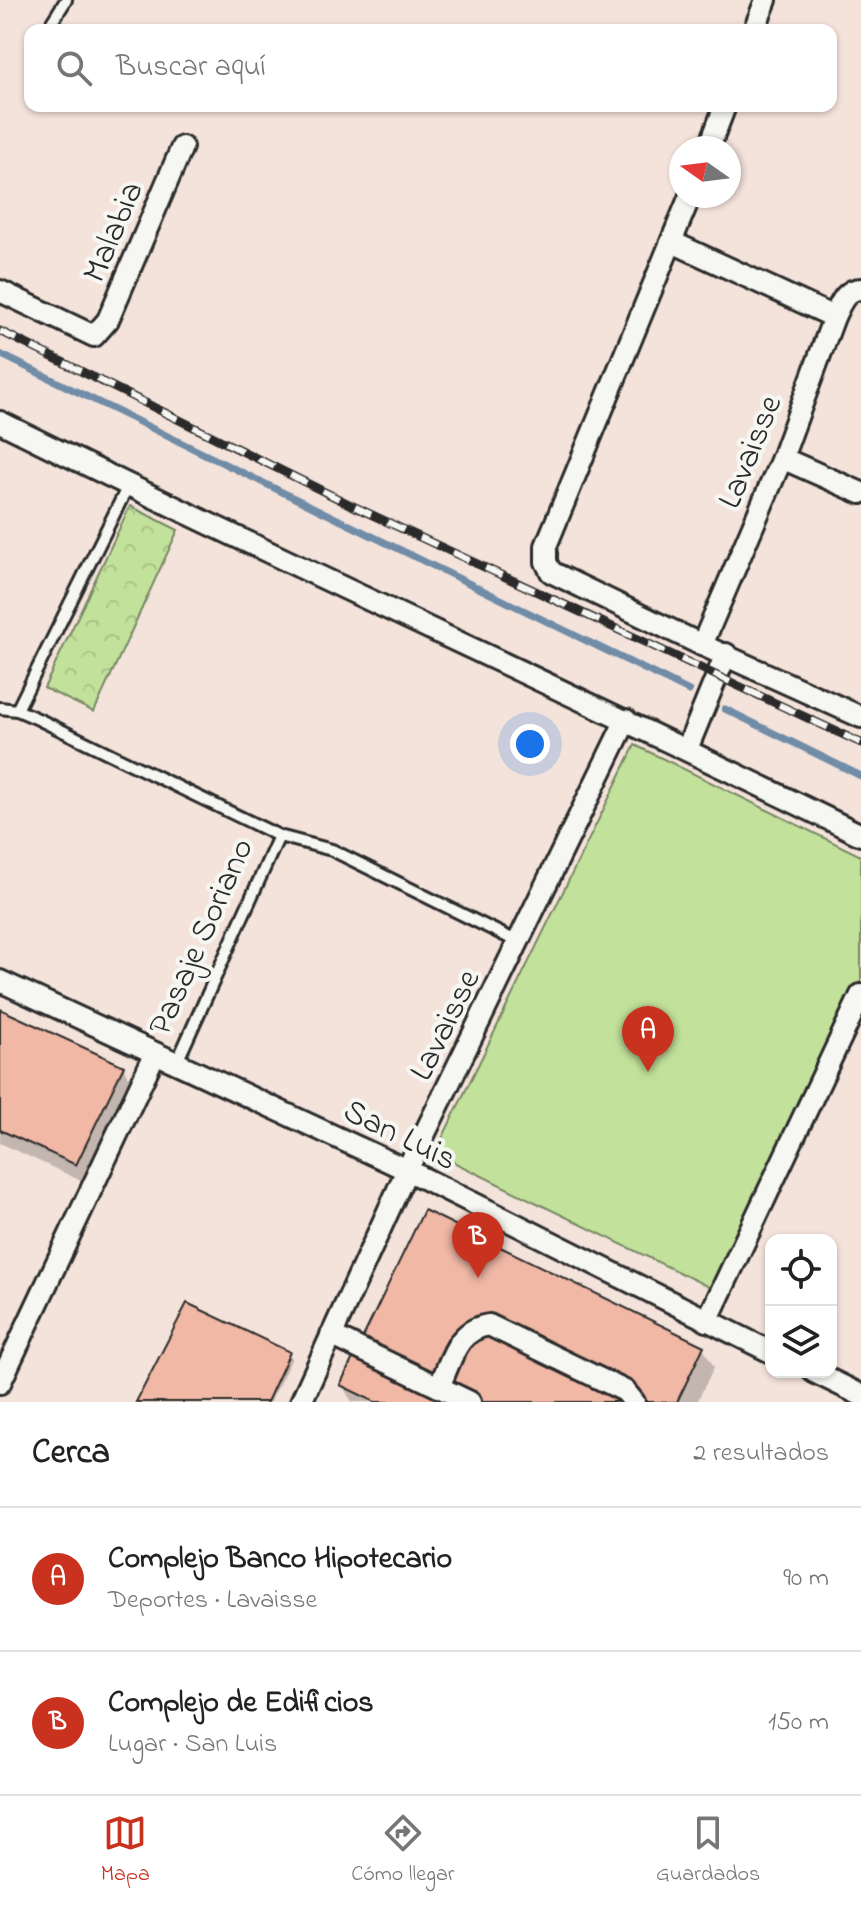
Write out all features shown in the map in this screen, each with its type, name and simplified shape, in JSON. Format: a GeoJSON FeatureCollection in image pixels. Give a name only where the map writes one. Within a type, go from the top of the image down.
{"type":"FeatureCollection","features":[{"type":"Feature","properties":{"kind":"street"},"geometry":{"type":"LineString","coordinates":[[756,24],[766,0]]}},
{"type":"Feature","properties":{"kind":"street"},"geometry":{"type":"LineString","coordinates":[[714,136],[723,112]]}},
{"type":"Feature","properties":{"kind":"street","name":"Malabia"},"geometry":{"type":"LineString","coordinates":[[0,291],[94,336],[108,320],[182,147]]}},
{"type":"Feature","properties":{"kind":"street"},"geometry":{"type":"LineString","coordinates":[[685,208],[546,546],[546,562],[551,572],[861,717]]}},
{"type":"Feature","properties":{"kind":"street"},"geometry":{"type":"LineString","coordinates":[[672,242],[834,317]]}},
{"type":"Feature","properties":{"kind":"street","name":"Lavaisse"},"geometry":{"type":"LineString","coordinates":[[702,645],[782,458],[834,317],[844,297],[855,289],[861,289]]}},
{"type":"Feature","properties":{"kind":"street"},"geometry":{"type":"LineString","coordinates":[[0,422],[861,835]]}},
{"type":"Feature","properties":{"kind":"street"},"geometry":{"type":"LineString","coordinates":[[782,458],[861,493]]}},
{"type":"Feature","properties":{"kind":"street"},"geometry":{"type":"LineString","coordinates":[[687,749],[726,654]]}},
{"type":"Feature","properties":{"kind":"street","name":"Lavaisse"},"geometry":{"type":"LineString","coordinates":[[301,1402],[407,1170],[626,720]]}},
{"type":"Feature","properties":{"kind":"street","name":"San Luis"},"geometry":{"type":"LineString","coordinates":[[0,981],[407,1170],[765,1349]]}},
{"type":"Feature","properties":{"kind":"street"},"geometry":{"type":"LineString","coordinates":[[707,1321],[861,995]]}},
{"type":"Feature","properties":{"kind":"street","name":"Pasaje Soriano"},"geometry":{"type":"LineString","coordinates":[[0,1383],[155,1054]]}},
{"type":"Feature","properties":{"kind":"street"},"geometry":{"type":"LineString","coordinates":[[439,1387],[462,1339],[472,1327],[489,1325],[625,1391],[634,1402]]}},
{"type":"Feature","properties":{"kind":"street"},"geometry":{"type":"LineString","coordinates":[[331,1335],[470,1402]]}},
{"type":"Feature","properties":{"kind":"street"},"geometry":{"type":"LineString","coordinates":[[826,1378],[861,1395]]}},
{"type":"Feature","properties":{"kind":"lane"},"geometry":{"type":"LineString","coordinates":[[52,22],[66,0]]}},
{"type":"Feature","properties":{"kind":"lane"},"geometry":{"type":"LineString","coordinates":[[17,710],[128,486]]}},
{"type":"Feature","properties":{"kind":"lane"},"geometry":{"type":"LineString","coordinates":[[0,708],[17,710],[279,836],[332,850],[518,942]]}},
{"type":"Feature","properties":{"kind":"lane","name":"Pasaje Soriano"},"geometry":{"type":"LineString","coordinates":[[177,1062],[279,836]]}},
{"type":"Feature","properties":{"kind":"green space"},"geometry":{"type":"Polygon","coordinates":[[[130,506],[178,530],[94,712],[44,688],[130,506]]]}},
{"type":"Feature","properties":{"kind":"green space"},"geometry":{"type":"Polygon","coordinates":[[[635,745],[861,856],[861,991],[715,1290],[435,1153],[635,745]]]}},
{"type":"Feature","properties":{"kind":"building"},"geometry":{"type":"Polygon","coordinates":[[[0,1009],[124,1066],[76,1165],[0,1130],[0,1009]]]}},
{"type":"Feature","properties":{"kind":"building"},"geometry":{"type":"Polygon","coordinates":[[[424,1210],[704,1346],[677,1402],[375,1402],[340,1385],[424,1210]]]}},
{"type":"Feature","properties":{"kind":"building"},"geometry":{"type":"Polygon","coordinates":[[[187,1303],[290,1352],[267,1402],[136,1402],[187,1303]]]}},
{"type":"Feature","properties":{"kind":"waterway"},"geometry":{"type":"LineString","coordinates":[[0,354],[689,691]]}},
{"type":"Feature","properties":{"kind":"waterway"},"geometry":{"type":"LineString","coordinates":[[725,709],[861,776]]}},
{"type":"Feature","properties":{"kind":"railway"},"geometry":{"type":"LineString","coordinates":[[0,331],[351,505],[861,743]]}},
{"type":"Feature","properties":{"kind":"place","name":"Complejo Banco Hipotecario"},"geometry":{"type":"Point","coordinates":[648,1072]}},
{"type":"Feature","properties":{"kind":"place","name":"Complejo de Edificios"},"geometry":{"type":"Point","coordinates":[478,1278]}}]}
